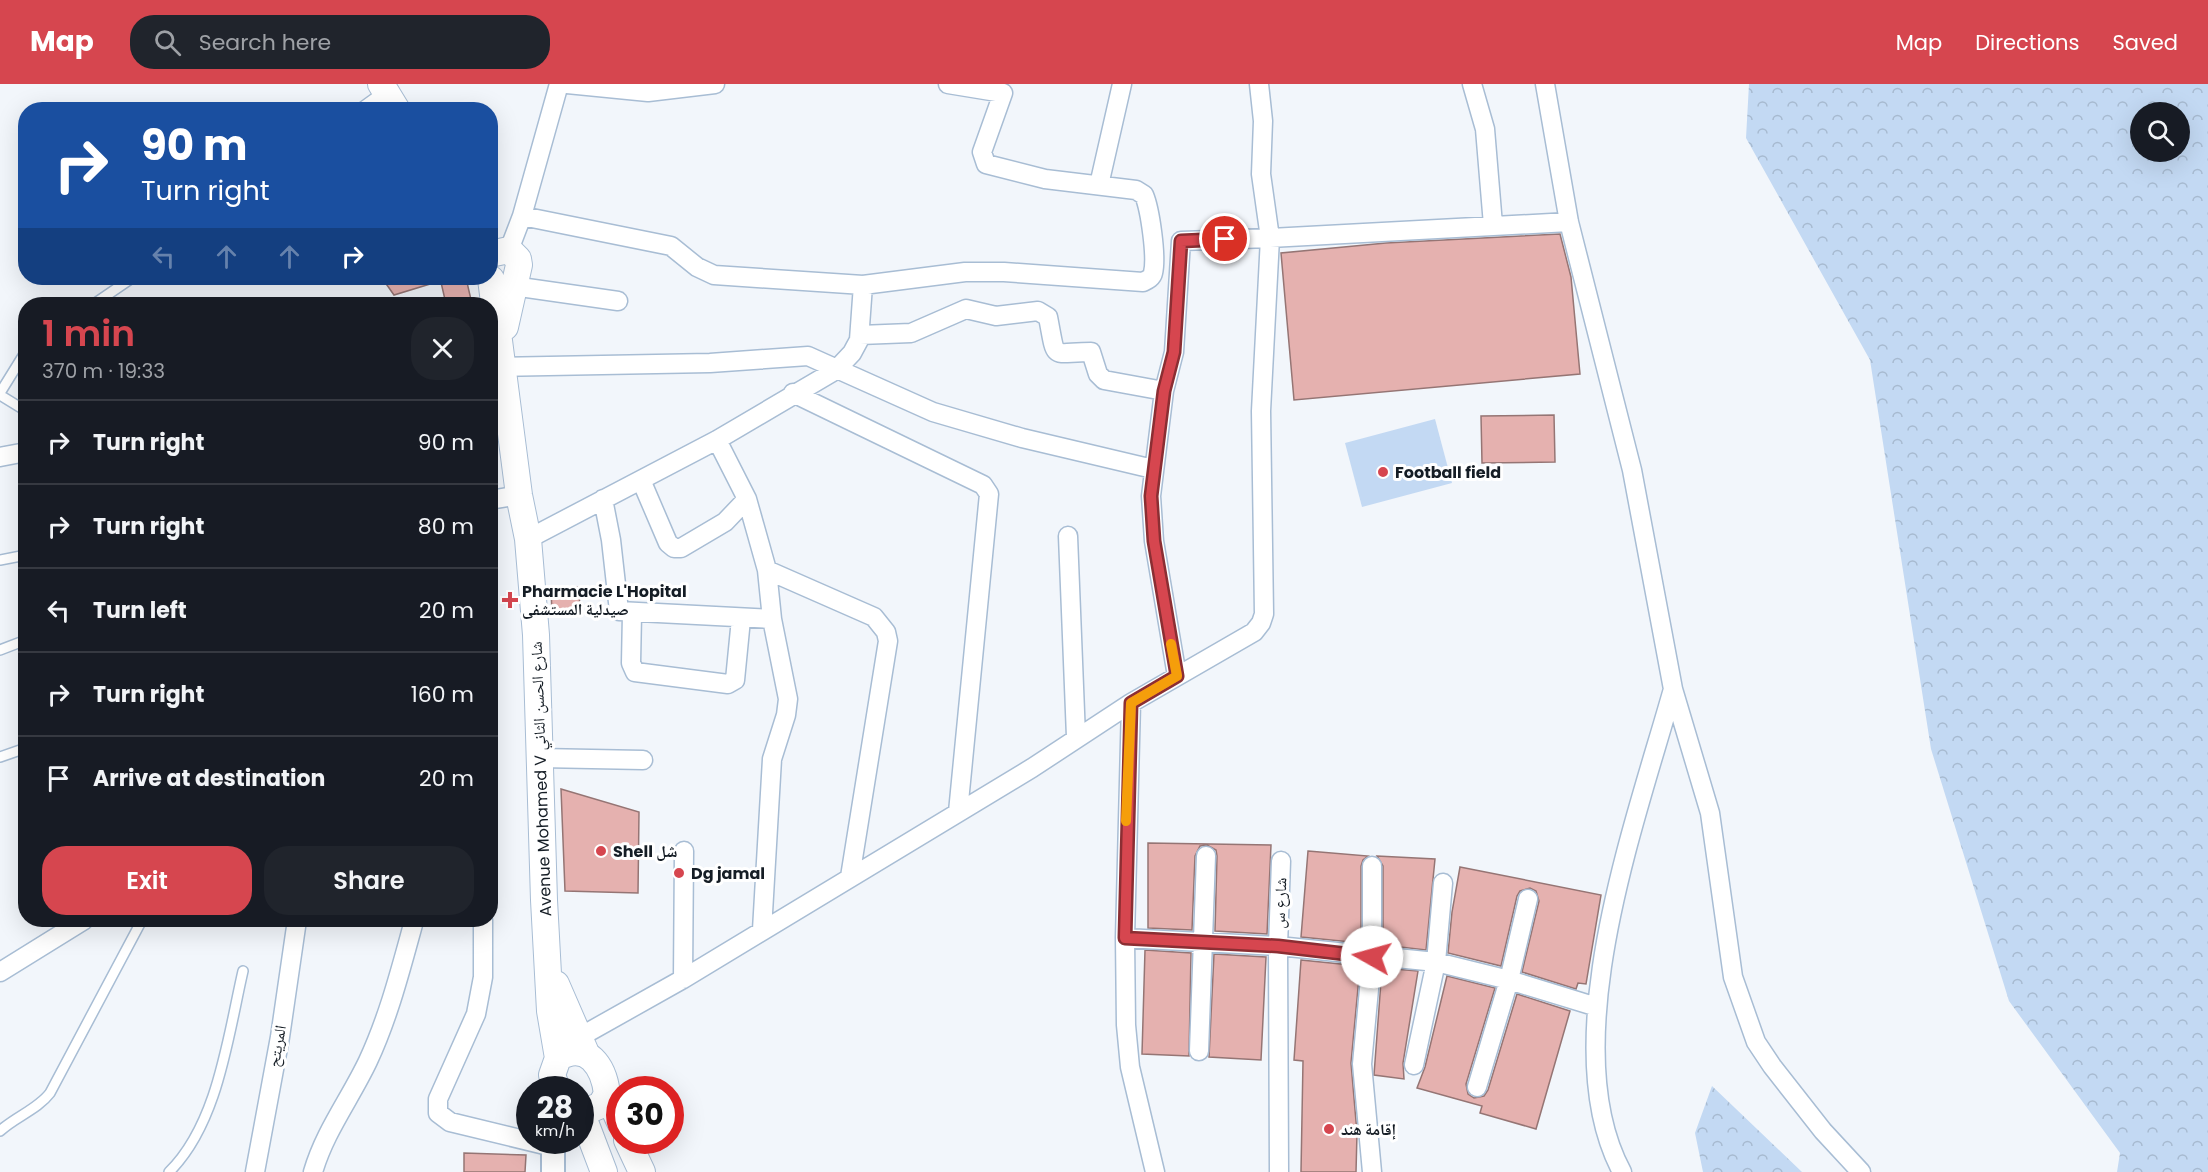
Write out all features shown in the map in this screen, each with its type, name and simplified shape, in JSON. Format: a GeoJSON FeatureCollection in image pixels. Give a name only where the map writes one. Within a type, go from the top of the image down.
{"type":"FeatureCollection","features":[{"type":"Feature","properties":{"kind":"main road"},"geometry":{"type":"LineString","coordinates":[[499,247],[519,265],[502,280]]}},
{"type":"Feature","properties":{"kind":"main road","name":"Avenue Mohamed V شارع الحسن الثاني"},"geometry":{"type":"LineString","coordinates":[[502,280],[498,359],[528,539],[536,635],[544,900],[555,1076]]}},
{"type":"Feature","properties":{"kind":"main road","name":"Avenue Mohamed V شارع الحسن الثاني"},"geometry":{"type":"LineString","coordinates":[[548,964],[582,1046],[597,1062],[606,1088]]}},
{"type":"Feature","properties":{"kind":"main road"},"geometry":{"type":"LineString","coordinates":[[556,1076],[569,1053],[582,1046]]}},
{"type":"Feature","properties":{"kind":"main road"},"geometry":{"type":"LineString","coordinates":[[594,1108],[601,1105],[606,1097]]}},
{"type":"Feature","properties":{"kind":"main road"},"geometry":{"type":"LineString","coordinates":[[594,1147],[604,1172]]}},
{"type":"Feature","properties":{"kind":"main road"},"geometry":{"type":"LineString","coordinates":[[634,1154],[642,1172]]}},
{"type":"Feature","properties":{"kind":"street"},"geometry":{"type":"LineString","coordinates":[[499,247],[522,216],[559,84]]}},
{"type":"Feature","properties":{"kind":"street"},"geometry":{"type":"LineString","coordinates":[[567,84],[648,92],[715,84]]}},
{"type":"Feature","properties":{"kind":"street"},"geometry":{"type":"LineString","coordinates":[[522,216],[670,246],[697,267],[714,275],[863,285],[974,272],[1143,282],[1148,280],[1153,273],[1152,245],[1144,195],[1136,190],[1045,179],[986,164],[982,152],[1004,88],[948,84]]}},
{"type":"Feature","properties":{"kind":"street"},"geometry":{"type":"LineString","coordinates":[[1099,185],[1122,84]]}},
{"type":"Feature","properties":{"kind":"street"},"geometry":{"type":"LineString","coordinates":[[582,1046],[683,979],[1032,768],[1131,703],[1246,638],[1261,623],[1264,614],[1261,411],[1270,238],[1261,174],[1263,121],[1259,84]]}},
{"type":"Feature","properties":{"kind":"street"},"geometry":{"type":"LineString","coordinates":[[1472,84],[1485,129],[1493,225]]}},
{"type":"Feature","properties":{"kind":"street"},"geometry":{"type":"LineString","coordinates":[[1545,84],[1569,222],[1632,470],[1672,689],[1710,813],[1733,977],[1743,1011],[1756,1042],[1823,1131],[1861,1172]]}},
{"type":"Feature","properties":{"kind":"street"},"geometry":{"type":"LineString","coordinates":[[1177,676],[1154,541],[1151,505],[1153,469],[1164,391],[1174,352],[1181,241],[1569,222]]}},
{"type":"Feature","properties":{"kind":"street"},"geometry":{"type":"LineString","coordinates":[[502,280],[618,301]]}},
{"type":"Feature","properties":{"kind":"street"},"geometry":{"type":"LineString","coordinates":[[528,539],[717,440],[793,393],[836,370],[852,353],[860,335],[863,285]]}},
{"type":"Feature","properties":{"kind":"street"},"geometry":{"type":"LineString","coordinates":[[860,335],[911,333],[963,309],[996,316],[1038,311],[1048,317],[1054,348],[1058,353],[1063,356],[1091,352],[1098,374],[1104,380],[1164,391]]}},
{"type":"Feature","properties":{"kind":"street"},"geometry":{"type":"LineString","coordinates":[[498,359],[710,363],[800,356],[820,360],[836,370],[933,412],[964,422],[1153,469]]}},
{"type":"Feature","properties":{"kind":"street"},"geometry":{"type":"LineString","coordinates":[[793,393],[983,485],[989,494],[958,812]]}},
{"type":"Feature","properties":{"kind":"street"},"geometry":{"type":"LineString","coordinates":[[717,440],[747,499],[767,570],[772,619],[788,706],[772,759],[762,930]]}},
{"type":"Feature","properties":{"kind":"street"},"geometry":{"type":"LineString","coordinates":[[0,457],[18,454]]}},
{"type":"Feature","properties":{"kind":"street"},"geometry":{"type":"LineString","coordinates":[[640,480],[668,543],[674,548],[681,548],[725,522],[747,499]]}},
{"type":"Feature","properties":{"kind":"street"},"geometry":{"type":"LineString","coordinates":[[498,499],[519,495]]}},
{"type":"Feature","properties":{"kind":"street"},"geometry":{"type":"LineString","coordinates":[[603,499],[611,540],[616,604],[619,611],[632,614],[772,619]]}},
{"type":"Feature","properties":{"kind":"street"},"geometry":{"type":"LineString","coordinates":[[1068,536],[1076,737]]}},
{"type":"Feature","properties":{"kind":"street"},"geometry":{"type":"LineString","coordinates":[[767,570],[874,617],[886,632],[888,641],[850,877]]}},
{"type":"Feature","properties":{"kind":"street"},"geometry":{"type":"LineString","coordinates":[[632,614],[631,663],[634,672],[728,684],[735,680],[741,619]]}},
{"type":"Feature","properties":{"kind":"street"},"geometry":{"type":"LineString","coordinates":[[1622,1172],[1602,1121],[1596,1076],[1597,1007],[1618,889],[1672,689]]}},
{"type":"Feature","properties":{"kind":"street"},"geometry":{"type":"LineString","coordinates":[[1131,703],[1125,938],[1126,1025],[1130,1067],[1155,1172]]}},
{"type":"Feature","properties":{"kind":"street"},"geometry":{"type":"LineString","coordinates":[[540,758],[643,760]]}},
{"type":"Feature","properties":{"kind":"street"},"geometry":{"type":"LineString","coordinates":[[683,979],[684,851]]}},
{"type":"Feature","properties":{"kind":"street"},"geometry":{"type":"LineString","coordinates":[[1199,1051],[1206,856]]}},
{"type":"Feature","properties":{"kind":"street","name":"شارع س"},"geometry":{"type":"LineString","coordinates":[[1279,1172],[1278,946],[1281,861]]}},
{"type":"Feature","properties":{"kind":"street"},"geometry":{"type":"LineString","coordinates":[[1372,866],[1372,957],[1362,1080],[1372,1172]]}},
{"type":"Feature","properties":{"kind":"street"},"geometry":{"type":"LineString","coordinates":[[1414,1065],[1436,962],[1443,883]]}},
{"type":"Feature","properties":{"kind":"street"},"geometry":{"type":"LineString","coordinates":[[1477,1087],[1509,980],[1528,899]]}},
{"type":"Feature","properties":{"kind":"street"},"geometry":{"type":"LineString","coordinates":[[0,972],[73,927]]}},
{"type":"Feature","properties":{"kind":"street","name":"المريتح"},"geometry":{"type":"LineString","coordinates":[[255,1172],[280,1037],[296,927]]}},
{"type":"Feature","properties":{"kind":"street"},"geometry":{"type":"LineString","coordinates":[[313,1172],[330,1127],[356,1085],[386,1019],[412,927]]}},
{"type":"Feature","properties":{"kind":"street"},"geometry":{"type":"LineString","coordinates":[[483,927],[483,977],[478,1003],[467,1038],[438,1100],[438,1113],[450,1122],[516,1135]]}},
{"type":"Feature","properties":{"kind":"street"},"geometry":{"type":"LineString","coordinates":[[1125,938],[1278,946],[1436,962],[1509,980],[1597,1007]]}},
{"type":"Feature","properties":{"kind":"street"},"geometry":{"type":"LineString","coordinates":[[553,1172],[554,1154]]}},
{"type":"Feature","properties":{"kind":"lane"},"geometry":{"type":"LineString","coordinates":[[374,102],[388,95]]}},
{"type":"Feature","properties":{"kind":"lane"},"geometry":{"type":"LineString","coordinates":[[104,297],[122,285]]}},
{"type":"Feature","properties":{"kind":"lane"},"geometry":{"type":"LineString","coordinates":[[18,364],[0,394],[18,406]]}},
{"type":"Feature","properties":{"kind":"lane"},"geometry":{"type":"LineString","coordinates":[[0,560],[18,557]]}},
{"type":"Feature","properties":{"kind":"lane"},"geometry":{"type":"LineString","coordinates":[[0,650],[18,643]]}},
{"type":"Feature","properties":{"kind":"lane"},"geometry":{"type":"LineString","coordinates":[[0,757],[18,751]]}},
{"type":"Feature","properties":{"kind":"lane"},"geometry":{"type":"LineString","coordinates":[[0,1131],[13,1119],[45,1100],[50,1093],[138,927]]}},
{"type":"Feature","properties":{"kind":"lane"},"geometry":{"type":"LineString","coordinates":[[169,1172],[203,1124],[225,1050],[243,971]]}},
{"type":"Feature","properties":{"kind":"green space"},"geometry":{"type":"Polygon","coordinates":[[[1749,84],[2208,84],[2208,1172],[2117,1172],[2120,1153],[2009,1001],[1931,749],[1870,360],[1746,138],[1749,84]]]}},
{"type":"Feature","properties":{"kind":"green space"},"geometry":{"type":"Polygon","coordinates":[[[1435,419],[1452,483],[1362,507],[1345,443],[1435,419]]]}},
{"type":"Feature","properties":{"kind":"green space"},"geometry":{"type":"Polygon","coordinates":[[[1712,1086],[1802,1172],[1703,1172],[1695,1133],[1712,1086]]]}},
{"type":"Feature","properties":{"kind":"building"},"geometry":{"type":"Polygon","coordinates":[[[1560,234],[1571,277],[1580,374],[1294,400],[1281,253],[1386,243],[1560,234]]]}},
{"type":"Feature","properties":{"kind":"building"},"geometry":{"type":"Polygon","coordinates":[[[387,285],[427,285],[394,295],[387,285]]]}},
{"type":"Feature","properties":{"kind":"building"},"geometry":{"type":"Polygon","coordinates":[[[442,285],[468,285],[470,297],[444,297],[442,285]]]}},
{"type":"Feature","properties":{"kind":"building"},"geometry":{"type":"Polygon","coordinates":[[[1554,415],[1555,462],[1482,463],[1481,416],[1554,415]]]}},
{"type":"Feature","properties":{"kind":"building"},"geometry":{"type":"Polygon","coordinates":[[[579,587],[580,613],[552,614],[551,588],[579,587]]]}},
{"type":"Feature","properties":{"kind":"building","name":"Shell شل"},"geometry":{"type":"Polygon","coordinates":[[[561,789],[639,812],[638,893],[565,891],[561,789]]]}},
{"type":"Feature","properties":{"kind":"building"},"geometry":{"type":"Polygon","coordinates":[[[1148,843],[1271,845],[1267,934],[1215,931],[1217,856],[1216,850],[1207,845],[1200,846],[1195,856],[1192,930],[1148,928],[1148,843]]]}},
{"type":"Feature","properties":{"kind":"building"},"geometry":{"type":"Polygon","coordinates":[[[1308,851],[1368,856],[1363,860],[1361,866],[1361,943],[1301,937],[1308,851]]]}},
{"type":"Feature","properties":{"kind":"building"},"geometry":{"type":"Polygon","coordinates":[[[1377,856],[1435,859],[1426,950],[1383,945],[1383,866],[1377,856]]]}},
{"type":"Feature","properties":{"kind":"building"},"geometry":{"type":"Polygon","coordinates":[[[1460,867],[1601,895],[1586,984],[1578,983],[1576,989],[1522,972],[1539,901],[1536,891],[1530,888],[1520,891],[1517,896],[1501,966],[1448,953],[1460,867]]]}},
{"type":"Feature","properties":{"kind":"building"},"geometry":{"type":"Polygon","coordinates":[[[1145,950],[1191,953],[1189,1056],[1142,1054],[1145,950]]]}},
{"type":"Feature","properties":{"kind":"building"},"geometry":{"type":"Polygon","coordinates":[[[1214,954],[1266,957],[1261,1060],[1209,1057],[1214,954]]]}},
{"type":"Feature","properties":{"kind":"building"},"geometry":{"type":"Polygon","coordinates":[[[1301,960],[1360,966],[1351,1063],[1357,1133],[1356,1172],[1301,1172],[1303,1061],[1294,1060],[1301,960]]]}},
{"type":"Feature","properties":{"kind":"building"},"geometry":{"type":"Polygon","coordinates":[[[1382,968],[1418,971],[1403,1063],[1404,1079],[1374,1075],[1382,968]]]}},
{"type":"Feature","properties":{"kind":"building"},"geometry":{"type":"Polygon","coordinates":[[[1447,976],[1495,988],[1466,1084],[1468,1094],[1474,1098],[1484,1096],[1488,1090],[1517,994],[1570,1011],[1536,1129],[1480,1113],[1482,1106],[1417,1088],[1425,1067],[1447,976]]]}},
{"type":"Feature","properties":{"kind":"building"},"geometry":{"type":"Polygon","coordinates":[[[464,1153],[526,1155],[525,1172],[464,1172],[464,1153]]]}},
{"type":"Feature","properties":{"kind":"slow traffic"},"geometry":{"type":"LineString","coordinates":[[1126,821],[1131,703],[1177,676],[1171,644]]}},
{"type":"Feature","properties":{"kind":"place","name":"Football field"},"geometry":{"type":"Point","coordinates":[1383,472]}},
{"type":"Feature","properties":{"kind":"place","name":"Pharmacie L'Hopital صيدلية المستشفى"},"geometry":{"type":"Point","coordinates":[510,600]}},
{"type":"Feature","properties":{"kind":"place","name":"Shell شل"},"geometry":{"type":"Point","coordinates":[601,851]}},
{"type":"Feature","properties":{"kind":"place","name":"Dg jamal"},"geometry":{"type":"Point","coordinates":[679,873]}},
{"type":"Feature","properties":{"kind":"place","name":"إقامة هند"},"geometry":{"type":"Point","coordinates":[1329,1129]}},
{"type":"Feature","properties":{"kind":"route"},"geometry":{"type":"LineString","coordinates":[[1225,239],[1181,241],[1174,352],[1164,391],[1151,496],[1154,541],[1177,676],[1131,703],[1126,828],[1125,938],[1278,946],[1372,957]]}}]}
